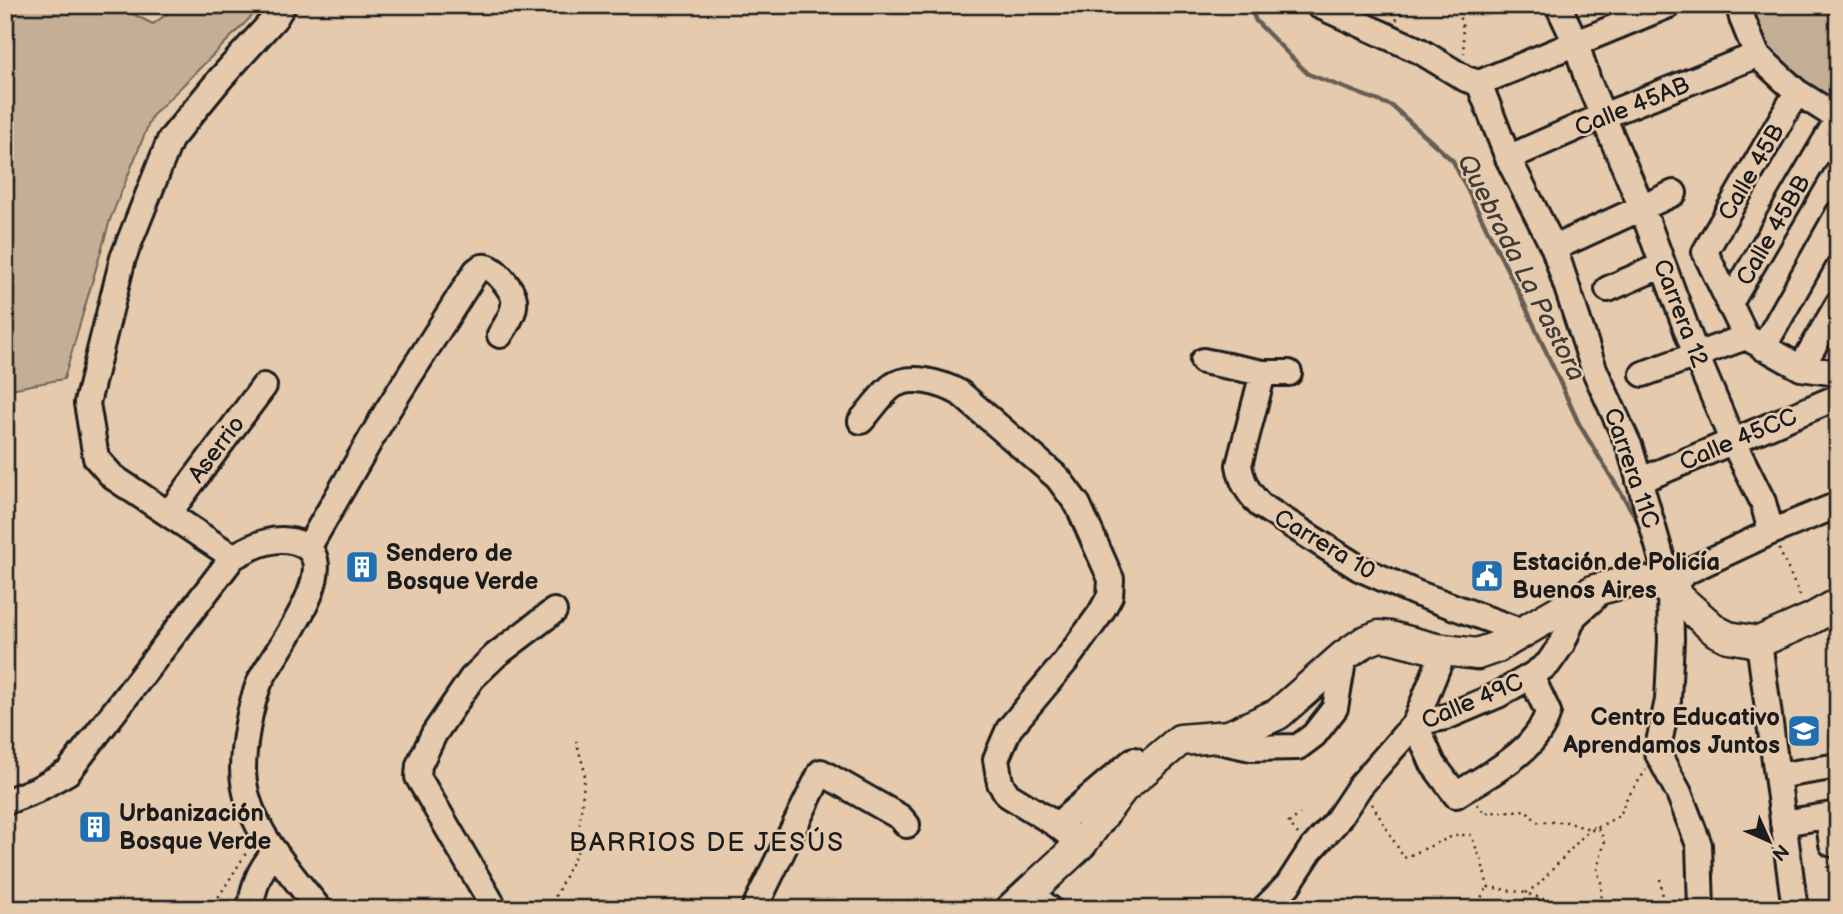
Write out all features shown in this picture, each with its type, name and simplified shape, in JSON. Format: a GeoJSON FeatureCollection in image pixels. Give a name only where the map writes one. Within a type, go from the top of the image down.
{"type":"FeatureCollection","features":[{"type":"Feature","properties":{"kind":"main road"},"geometry":{"type":"LineString","coordinates":[[1030,903],[1081,844],[1122,789],[1180,740],[1216,736],[1278,714],[1344,656],[1364,642],[1379,636],[1436,649],[1477,654],[1523,632],[1595,590],[1635,580],[1670,590],[1716,631],[1728,637],[1759,642],[1838,604]]}},
{"type":"Feature","properties":{"kind":"street"},"geometry":{"type":"LineString","coordinates":[[233,557],[113,477],[96,458],[87,403],[123,258],[170,141],[220,79],[275,18],[283,5]]}},
{"type":"Feature","properties":{"kind":"street"},"geometry":{"type":"LineString","coordinates":[[1318,5],[1420,51],[1473,81],[1576,43],[1632,13],[1669,5]]}},
{"type":"Feature","properties":{"kind":"street","name":"Carrera 12"},"geometry":{"type":"LineString","coordinates":[[1558,5],[1576,43],[1588,81],[1642,208],[1696,355],[1732,440],[1763,502],[1771,532]]}},
{"type":"Feature","properties":{"kind":"street"},"geometry":{"type":"LineString","coordinates":[[1739,5],[1756,55],[1797,92],[1838,119]]}},
{"type":"Feature","properties":{"kind":"street","name":"Calle 45AB"},"geometry":{"type":"LineString","coordinates":[[1508,158],[1603,116],[1756,55]]}},
{"type":"Feature","properties":{"kind":"street","name":"Carrera 11C"},"geometry":{"type":"LineString","coordinates":[[1473,81],[1508,158],[1554,248],[1594,369],[1630,448],[1670,590],[1668,699],[1657,752],[1679,793],[1699,845],[1701,909]]}},
{"type":"Feature","properties":{"kind":"street","name":"Calle 45B"},"geometry":{"type":"LineString","coordinates":[[1729,305],[1705,252],[1797,92]]}},
{"type":"Feature","properties":{"kind":"street","name":"Calle 45BB"},"geometry":{"type":"LineString","coordinates":[[1729,305],[1838,119]]}},
{"type":"Feature","properties":{"kind":"street"},"geometry":{"type":"LineString","coordinates":[[1554,248],[1674,193]]}},
{"type":"Feature","properties":{"kind":"street"},"geometry":{"type":"LineString","coordinates":[[1643,374],[1696,355],[1755,342],[1838,214]]}},
{"type":"Feature","properties":{"kind":"street"},"geometry":{"type":"LineString","coordinates":[[1608,289],[1662,265]]}},
{"type":"Feature","properties":{"kind":"street"},"geometry":{"type":"LineString","coordinates":[[309,548],[387,411],[476,271],[482,267],[489,267],[510,288],[514,300],[513,312],[500,335]]}},
{"type":"Feature","properties":{"kind":"street","name":"Calle 45CC"},"geometry":{"type":"LineString","coordinates":[[1801,369],[1838,304]]}},
{"type":"Feature","properties":{"kind":"street"},"geometry":{"type":"LineString","coordinates":[[1729,305],[1755,342],[1801,369],[1838,373]]}},
{"type":"Feature","properties":{"kind":"street"},"geometry":{"type":"LineString","coordinates":[[1203,361],[1264,373],[1289,373]]}},
{"type":"Feature","properties":{"kind":"street","name":"Carrera 10"},"geometry":{"type":"LineString","coordinates":[[1264,373],[1239,465],[1241,480],[1260,505],[1359,568],[1416,593],[1523,632]]}},
{"type":"Feature","properties":{"kind":"street"},"geometry":{"type":"LineString","coordinates":[[862,421],[891,388],[899,383],[914,380],[948,386],[960,393],[1058,478],[1078,505],[1111,579],[1110,596],[1065,662],[1009,729],[996,760],[1000,783],[1008,795],[1057,825],[1081,844]]}},
{"type":"Feature","properties":{"kind":"street","name":"Aserrio"},"geometry":{"type":"LineString","coordinates":[[169,513],[264,386]]}},
{"type":"Feature","properties":{"kind":"street","name":"Calle 45CC"},"geometry":{"type":"LineString","coordinates":[[1639,481],[1838,397]]}},
{"type":"Feature","properties":{"kind":"street"},"geometry":{"type":"LineString","coordinates":[[1670,590],[1686,572],[1771,532],[1838,505]]}},
{"type":"Feature","properties":{"kind":"street"},"geometry":{"type":"LineString","coordinates":[[5,802],[36,790],[68,772],[233,557],[272,541],[291,539],[309,548],[315,561],[314,581],[302,612],[260,682],[247,728],[243,772],[250,803],[261,830],[319,909]]}},
{"type":"Feature","properties":{"kind":"street","name":"Calle 49C"},"geometry":{"type":"LineString","coordinates":[[1264,909],[1288,885],[1310,851],[1336,822],[1360,786],[1415,723],[1446,717],[1498,695],[1548,664],[1562,644],[1574,616],[1594,598],[1595,590]]}},
{"type":"Feature","properties":{"kind":"street"},"geometry":{"type":"LineString","coordinates":[[495,909],[418,777],[419,765],[434,734],[472,678],[496,654],[554,611]]}},
{"type":"Feature","properties":{"kind":"street"},"geometry":{"type":"LineString","coordinates":[[1759,642],[1795,909]]}},
{"type":"Feature","properties":{"kind":"street"},"geometry":{"type":"LineString","coordinates":[[1445,648],[1415,723],[1433,764],[1461,792],[1504,765],[1541,732],[1548,712],[1531,676]]}},
{"type":"Feature","properties":{"kind":"street"},"geometry":{"type":"LineString","coordinates":[[1057,825],[1155,742],[1200,723],[1214,724],[1216,736]]}},
{"type":"Feature","properties":{"kind":"street"},"geometry":{"type":"LineString","coordinates":[[1777,776],[1838,766]]}},
{"type":"Feature","properties":{"kind":"street"},"geometry":{"type":"LineString","coordinates":[[754,909],[821,772],[900,817],[907,825]]}},
{"type":"Feature","properties":{"kind":"street"},"geometry":{"type":"LineString","coordinates":[[1783,823],[1835,827]]}},
{"type":"Feature","properties":{"kind":"street"},"geometry":{"type":"LineString","coordinates":[[250,909],[254,886],[262,867],[275,852]]}},
{"type":"Feature","properties":{"kind":"path"},"geometry":{"type":"LineString","coordinates":[[1454,5],[1462,23],[1473,81]]}},
{"type":"Feature","properties":{"kind":"path"},"geometry":{"type":"LineString","coordinates":[[1771,532],[1811,619]]}},
{"type":"Feature","properties":{"kind":"path"},"geometry":{"type":"LineString","coordinates":[[549,909],[577,852],[585,772],[576,741]]}},
{"type":"Feature","properties":{"kind":"path"},"geometry":{"type":"LineString","coordinates":[[1360,786],[1404,858],[1455,835],[1471,835],[1488,887],[1474,909]]}},
{"type":"Feature","properties":{"kind":"path"},"geometry":{"type":"LineString","coordinates":[[1461,792],[1484,813],[1526,810],[1536,822],[1567,822],[1586,828],[1597,827]]}},
{"type":"Feature","properties":{"kind":"path"},"geometry":{"type":"LineString","coordinates":[[1526,893],[1539,884],[1585,834],[1617,817],[1630,793]]}},
{"type":"Feature","properties":{"kind":"path"},"geometry":{"type":"LineString","coordinates":[[1597,827],[1605,841],[1597,870],[1601,882],[1602,909]]}},
{"type":"Feature","properties":{"kind":"path"},"geometry":{"type":"LineString","coordinates":[[211,909],[261,830]]}},
{"type":"Feature","properties":{"kind":"path"},"geometry":{"type":"LineString","coordinates":[[1660,879],[1665,909]]}},
{"type":"Feature","properties":{"kind":"path"},"geometry":{"type":"LineString","coordinates":[[1488,887],[1526,893],[1571,909]]}},
{"type":"Feature","properties":{"kind":"shaded area"},"geometry":{"type":"Polygon","coordinates":[[[5,5],[115,5],[153,24],[179,5],[250,5],[259,9],[152,116],[110,220],[64,379],[5,390],[5,5]]]}},
{"type":"Feature","properties":{"kind":"shaded area"},"geometry":{"type":"Polygon","coordinates":[[[1749,5],[1838,5],[1838,109],[1764,52],[1749,5]]]}},
{"type":"Feature","properties":{"kind":"waterway","name":"Quebrada La Pastora"},"geometry":{"type":"LineString","coordinates":[[1249,5],[1256,21],[1308,74],[1392,106],[1453,161],[1522,299],[1579,424],[1641,526]]}},
{"type":"Feature","properties":{"kind":"tram line"},"geometry":{"type":"LineString","coordinates":[[1827,867],[1838,866]]}},
{"type":"Feature","properties":{"kind":"place","name":"Sendero de Bosque Verde"},"geometry":{"type":"Point","coordinates":[362,567]}},
{"type":"Feature","properties":{"kind":"place","name":"Estación de Policía Buenos Aires"},"geometry":{"type":"Point","coordinates":[1487,576]}},
{"type":"Feature","properties":{"kind":"place","name":"Centro Educativo Aprendamos Juntos"},"geometry":{"type":"Point","coordinates":[1804,731]}},
{"type":"Feature","properties":{"kind":"place","name":"Urbanización Bosque Verde"},"geometry":{"type":"Point","coordinates":[95,827]}},
{"type":"Feature","properties":{"kind":"district","name":"BARRIOS DE JESÚS"},"geometry":{"type":"Point","coordinates":[707,842]}}]}
